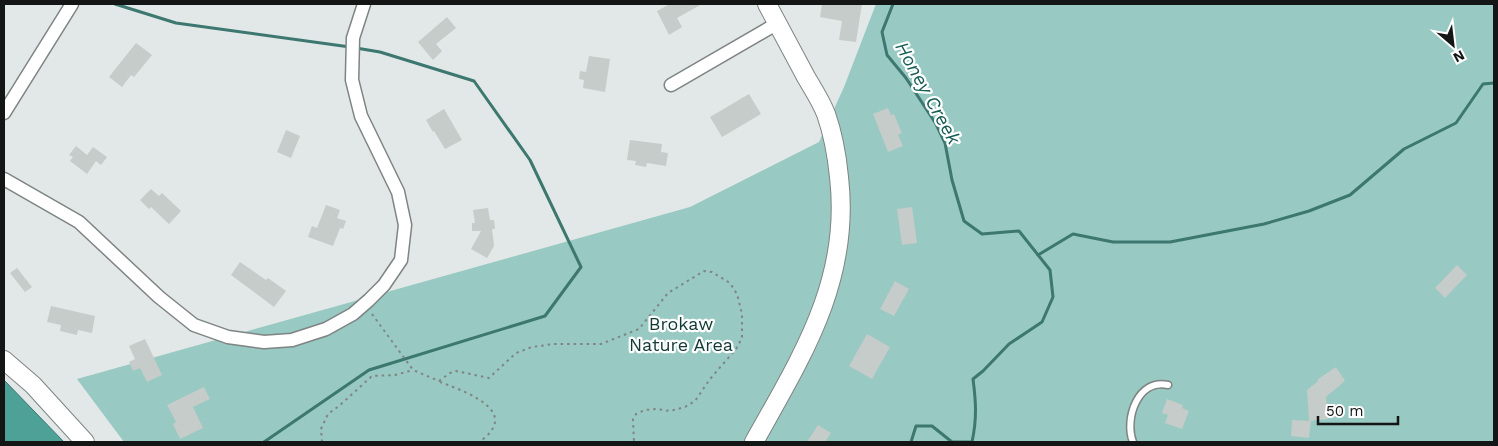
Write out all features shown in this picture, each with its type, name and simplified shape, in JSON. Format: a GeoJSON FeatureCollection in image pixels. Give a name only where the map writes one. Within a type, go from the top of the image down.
{"type":"FeatureCollection","features":[{"type":"Feature","properties":{"kind":"street"},"geometry":{"type":"LineString","coordinates":[[4,113],[72,4]]}},
{"type":"Feature","properties":{"kind":"street"},"geometry":{"type":"LineString","coordinates":[[4,179],[79,222],[160,297],[194,325],[228,337],[264,342],[292,340],[326,329],[353,314],[364,304],[384,285],[401,260],[405,225],[398,192],[361,116],[352,80],[353,38],[364,4]]}},
{"type":"Feature","properties":{"kind":"street"},"geometry":{"type":"LineString","coordinates":[[754,442],[817,324],[833,278],[841,229],[841,192],[836,153],[826,114],[767,4]]}},
{"type":"Feature","properties":{"kind":"street"},"geometry":{"type":"LineString","coordinates":[[671,85],[778,23]]}},
{"type":"Feature","properties":{"kind":"street"},"geometry":{"type":"LineString","coordinates":[[4,360],[33,385],[85,442]]}},
{"type":"Feature","properties":{"kind":"lane"},"geometry":{"type":"LineString","coordinates":[[1133,442],[1130,424],[1138,398],[1149,388],[1159,383],[1168,386]]}},
{"type":"Feature","properties":{"kind":"path"},"geometry":{"type":"LineString","coordinates":[[439,381],[456,371],[489,378],[516,352],[532,347],[554,344],[601,344],[620,338],[639,329],[668,293],[704,271],[712,272],[730,283],[737,294],[742,314],[742,338],[736,349],[695,401],[685,407],[670,411],[657,409],[636,414],[633,419],[634,442]]}},
{"type":"Feature","properties":{"kind":"path"},"geometry":{"type":"LineString","coordinates":[[364,304],[413,370],[483,401],[492,410],[495,418],[494,427],[480,442]]}},
{"type":"Feature","properties":{"kind":"path"},"geometry":{"type":"LineString","coordinates":[[322,442],[321,429],[328,414],[340,406],[372,376],[395,375],[413,370]]}},
{"type":"Feature","properties":{"kind":"green space","name":"Brokaw Nature Area"},"geometry":{"type":"Polygon","coordinates":[[[876,4],[1494,4],[1494,442],[124,442],[77,379],[690,207],[819,142],[844,87],[876,4]]]}},
{"type":"Feature","properties":{"kind":"shaded area"},"geometry":{"type":"Polygon","coordinates":[[[4,380],[64,442],[4,442],[4,380]]]}},
{"type":"Feature","properties":{"kind":"building"},"geometry":{"type":"Polygon","coordinates":[[[670,4],[702,4],[677,18],[682,27],[669,35],[657,11],[670,4]]]}},
{"type":"Feature","properties":{"kind":"building"},"geometry":{"type":"Polygon","coordinates":[[[822,4],[862,4],[856,42],[839,40],[842,21],[820,17],[822,4]]]}},
{"type":"Feature","properties":{"kind":"building"},"geometry":{"type":"Polygon","coordinates":[[[447,17],[456,28],[436,44],[442,51],[433,60],[418,42],[447,17]]]}},
{"type":"Feature","properties":{"kind":"building"},"geometry":{"type":"Polygon","coordinates":[[[136,43],[152,55],[134,77],[131,75],[122,87],[109,77],[136,43]]]}},
{"type":"Feature","properties":{"kind":"building"},"geometry":{"type":"Polygon","coordinates":[[[589,56],[610,59],[605,92],[583,88],[584,80],[579,79],[580,71],[586,72],[589,56]]]}},
{"type":"Feature","properties":{"kind":"building"},"geometry":{"type":"Polygon","coordinates":[[[749,94],[761,114],[722,137],[710,117],[749,94]]]}},
{"type":"Feature","properties":{"kind":"building"},"geometry":{"type":"Polygon","coordinates":[[[888,108],[891,115],[894,114],[902,133],[898,135],[903,146],[888,152],[873,114],[888,108]]]}},
{"type":"Feature","properties":{"kind":"building"},"geometry":{"type":"Polygon","coordinates":[[[444,109],[462,140],[445,149],[426,120],[444,109]]]}},
{"type":"Feature","properties":{"kind":"building"},"geometry":{"type":"Polygon","coordinates":[[[286,130],[300,136],[291,158],[277,152],[286,130]]]}},
{"type":"Feature","properties":{"kind":"building"},"geometry":{"type":"Polygon","coordinates":[[[630,140],[662,144],[661,152],[668,153],[666,166],[647,163],[646,167],[635,165],[636,161],[627,160],[630,140]]]}},
{"type":"Feature","properties":{"kind":"building"},"geometry":{"type":"Polygon","coordinates":[[[76,146],[87,155],[93,147],[107,157],[101,165],[96,161],[87,174],[70,161],[73,157],[69,155],[76,146]]]}},
{"type":"Feature","properties":{"kind":"building"},"geometry":{"type":"Polygon","coordinates":[[[151,189],[159,196],[162,193],[181,211],[169,224],[151,207],[149,209],[140,200],[151,189]]]}},
{"type":"Feature","properties":{"kind":"building"},"geometry":{"type":"Polygon","coordinates":[[[326,205],[340,210],[337,218],[346,221],[343,229],[340,228],[333,246],[308,237],[312,226],[317,228],[326,205]]]}},
{"type":"Feature","properties":{"kind":"building"},"geometry":{"type":"Polygon","coordinates":[[[912,207],[917,243],[902,245],[897,209],[912,207]]]}},
{"type":"Feature","properties":{"kind":"building"},"geometry":{"type":"Polygon","coordinates":[[[488,208],[490,220],[494,220],[495,229],[492,229],[494,246],[487,258],[471,249],[481,231],[472,231],[472,223],[475,223],[473,210],[488,208]]]}},
{"type":"Feature","properties":{"kind":"building"},"geometry":{"type":"Polygon","coordinates":[[[240,262],[286,291],[274,307],[231,275],[240,262]]]}},
{"type":"Feature","properties":{"kind":"building"},"geometry":{"type":"Polygon","coordinates":[[[1457,265],[1467,275],[1445,298],[1435,288],[1457,265]]]}},
{"type":"Feature","properties":{"kind":"building"},"geometry":{"type":"Polygon","coordinates":[[[17,268],[32,287],[25,292],[10,273],[17,268]]]}},
{"type":"Feature","properties":{"kind":"building"},"geometry":{"type":"Polygon","coordinates":[[[895,281],[909,289],[894,316],[880,309],[895,281]]]}},
{"type":"Feature","properties":{"kind":"building"},"geometry":{"type":"Polygon","coordinates":[[[51,306],[95,316],[92,333],[78,330],[77,335],[60,331],[61,325],[47,322],[51,306]]]}},
{"type":"Feature","properties":{"kind":"building"},"geometry":{"type":"Polygon","coordinates":[[[867,334],[890,347],[872,379],[849,366],[867,334]]]}},
{"type":"Feature","properties":{"kind":"building"},"geometry":{"type":"Polygon","coordinates":[[[145,339],[162,375],[147,382],[140,368],[133,371],[129,362],[135,359],[129,346],[145,339]]]}},
{"type":"Feature","properties":{"kind":"building"},"geometry":{"type":"Polygon","coordinates":[[[1336,367],[1345,381],[1326,397],[1328,419],[1309,421],[1307,390],[1318,379],[1336,367]]]}},
{"type":"Feature","properties":{"kind":"building"},"geometry":{"type":"Polygon","coordinates":[[[204,387],[210,399],[193,407],[203,428],[180,439],[173,424],[176,422],[167,405],[204,387]]]}},
{"type":"Feature","properties":{"kind":"building"},"geometry":{"type":"Polygon","coordinates":[[[1167,399],[1183,405],[1182,408],[1189,411],[1182,429],[1165,423],[1168,415],[1162,413],[1167,399]]]}},
{"type":"Feature","properties":{"kind":"building"},"geometry":{"type":"Polygon","coordinates":[[[1292,420],[1311,421],[1309,438],[1291,436],[1292,420]]]}},
{"type":"Feature","properties":{"kind":"building"},"geometry":{"type":"Polygon","coordinates":[[[818,425],[831,433],[825,442],[807,442],[818,425]]]}},
{"type":"Feature","properties":{"kind":"waterway"},"geometry":{"type":"LineString","coordinates":[[115,4],[176,23],[350,47]]}},
{"type":"Feature","properties":{"kind":"waterway","name":"Honey Creek"},"geometry":{"type":"LineString","coordinates":[[893,4],[882,32],[887,55],[906,78],[936,124],[945,143],[952,180],[964,221],[982,234],[1019,231],[1050,270],[1053,297],[1042,322],[1009,344],[973,379],[976,410],[972,442],[952,442],[932,426],[916,426],[911,442]]}},
{"type":"Feature","properties":{"kind":"waterway"},"geometry":{"type":"LineString","coordinates":[[264,442],[369,370],[545,316],[581,267],[530,160],[474,81],[380,52],[356,48]]}},
{"type":"Feature","properties":{"kind":"waterway"},"geometry":{"type":"LineString","coordinates":[[1038,255],[1073,234],[1113,242],[1170,242],[1264,224],[1309,211],[1350,195],[1404,149],[1456,123],[1483,84],[1494,83]]}}]}
